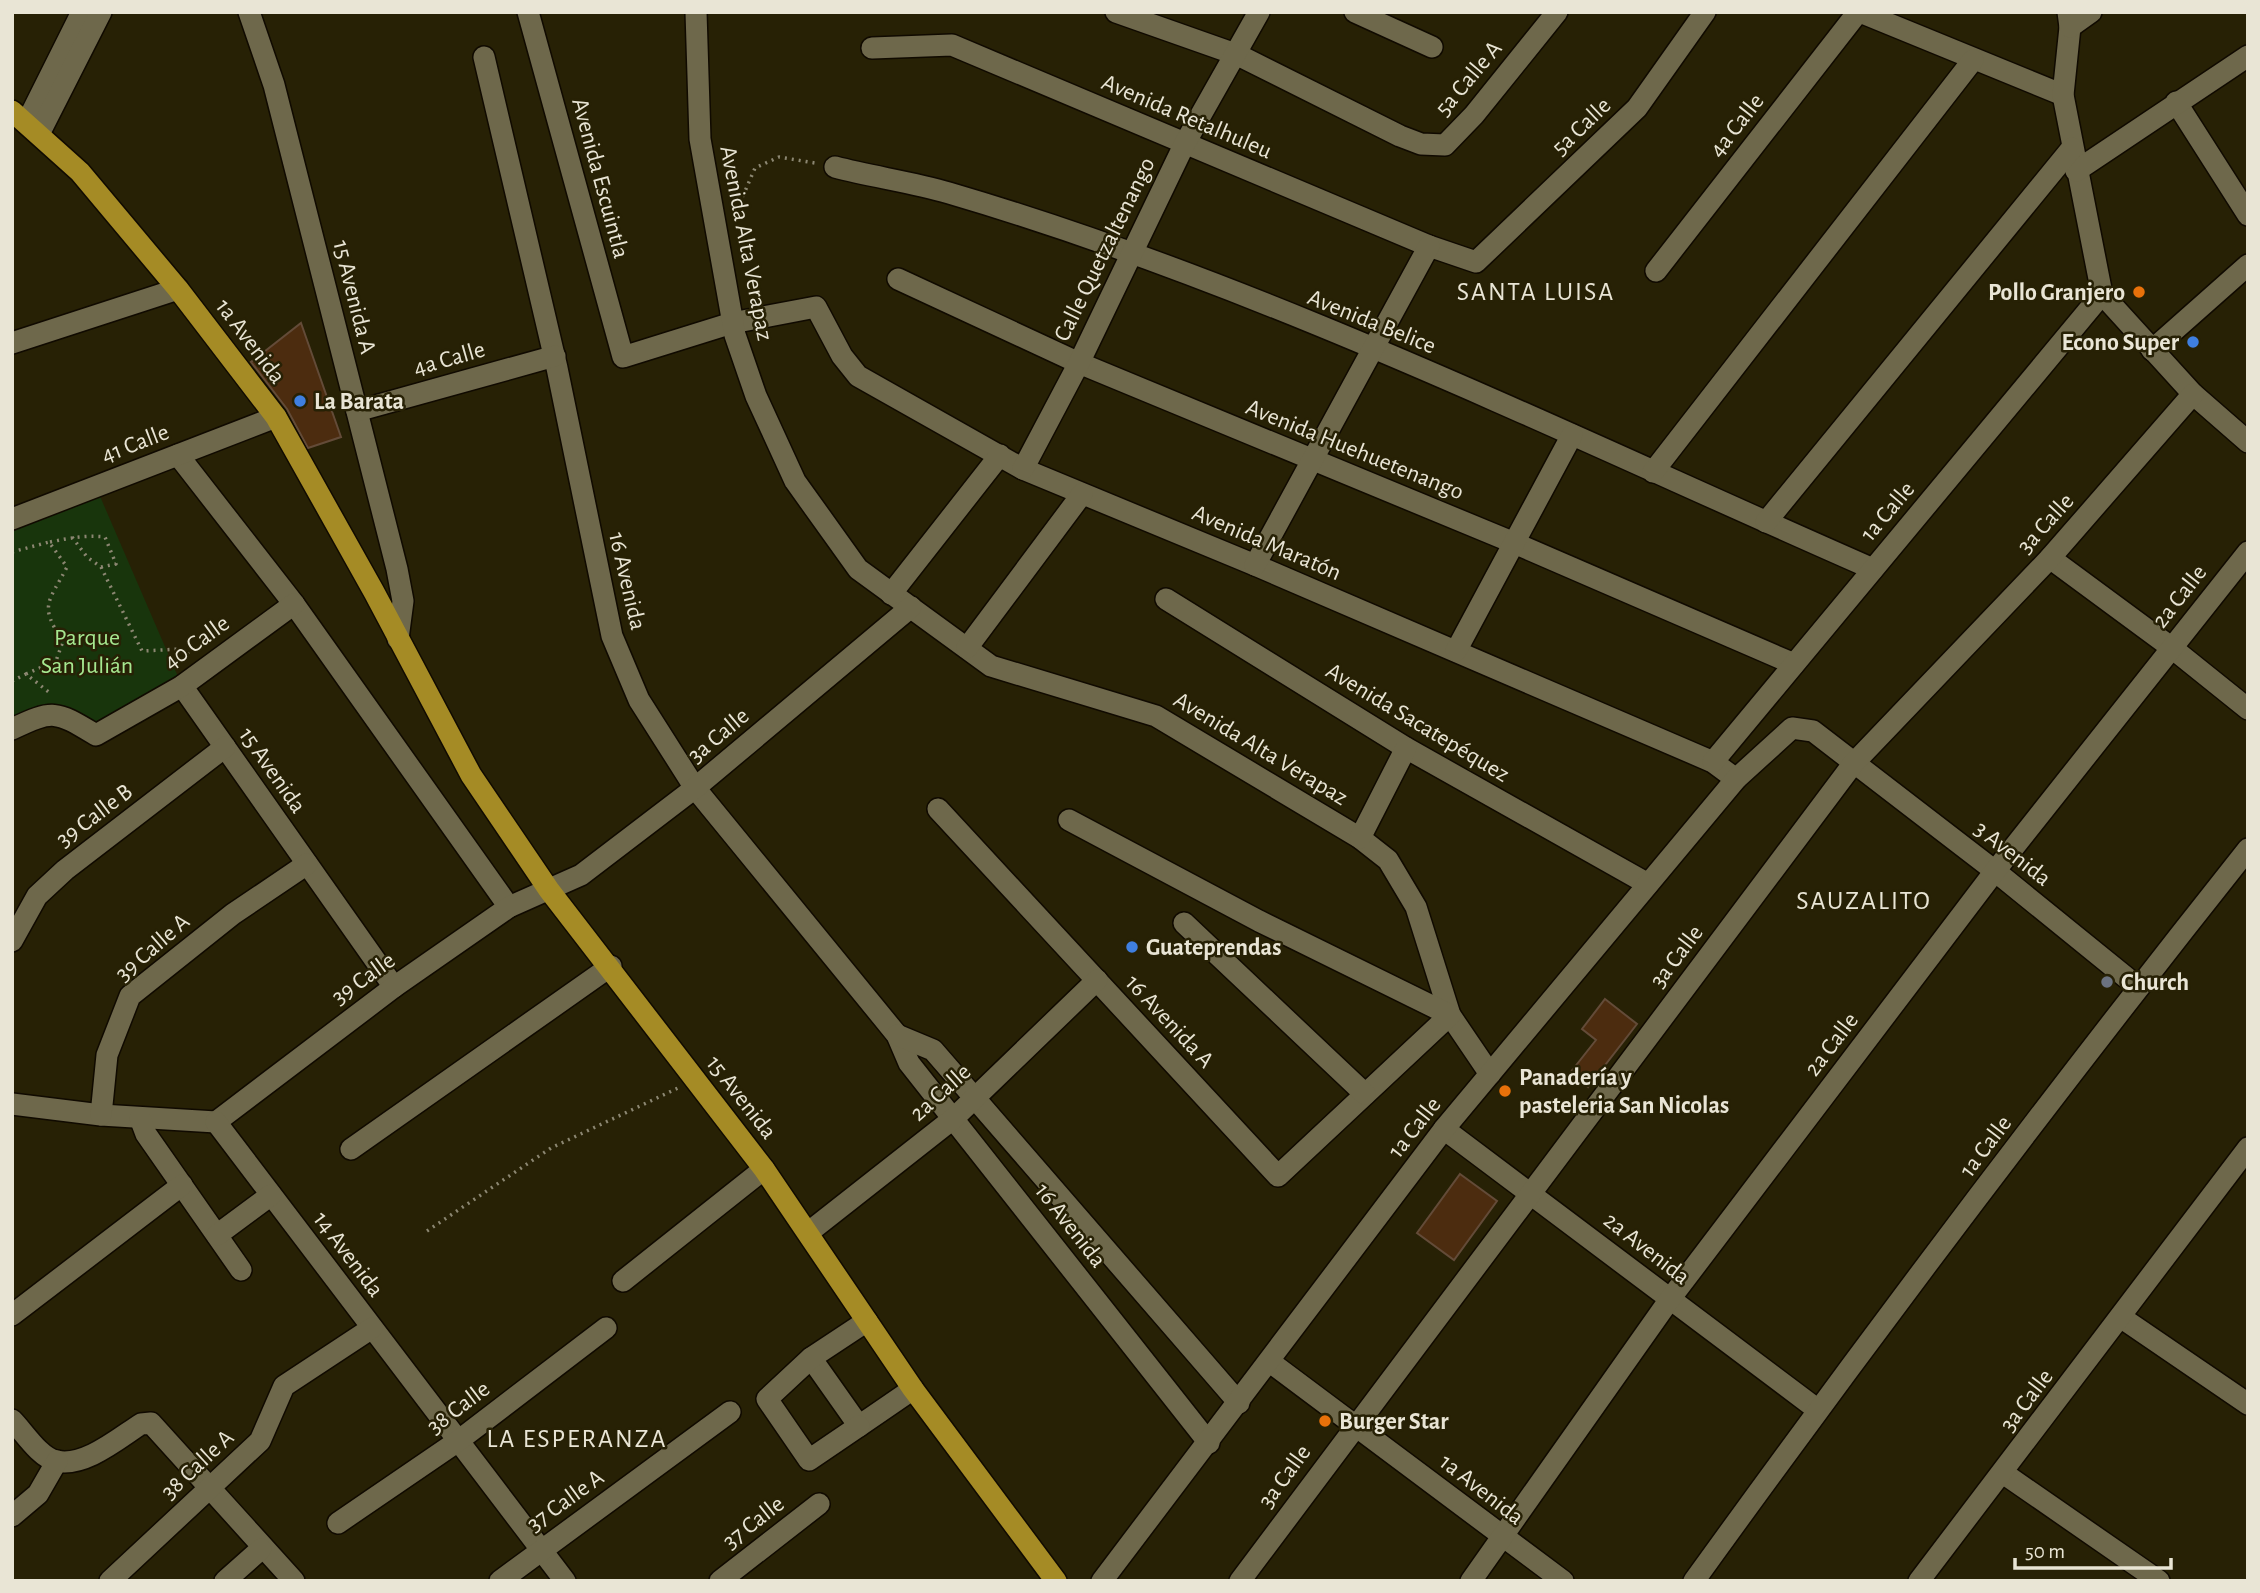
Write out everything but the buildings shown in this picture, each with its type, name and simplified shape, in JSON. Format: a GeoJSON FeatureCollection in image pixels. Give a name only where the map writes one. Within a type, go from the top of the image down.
{"type":"FeatureCollection","features":[{"type":"Feature","properties":{"kind":"main road","name":"1a Avenida"},"geometry":{"type":"LineString","coordinates":[[26,122],[80,172],[178,289],[276,417],[398,639]]}},
{"type":"Feature","properties":{"kind":"main road","name":"15 Avenida"},"geometry":{"type":"LineString","coordinates":[[398,639],[471,775],[550,890],[611,966],[764,1169],[913,1389],[990,1497],[1056,1581]]}},
{"type":"Feature","properties":{"kind":"street"},"geometry":{"type":"LineString","coordinates":[[26,122],[82,12]]}},
{"type":"Feature","properties":{"kind":"street"},"geometry":{"type":"LineString","coordinates":[[26,122],[101,12]]}},
{"type":"Feature","properties":{"kind":"street","name":"15 Avenida A"},"geometry":{"type":"LineString","coordinates":[[249,12],[274,85],[399,580],[403,601],[398,639]]}},
{"type":"Feature","properties":{"kind":"street","name":"Avenida Escuintla"},"geometry":{"type":"LineString","coordinates":[[528,12],[623,357],[732,323]]}},
{"type":"Feature","properties":{"kind":"street","name":"Avenida Alta Verapaz"},"geometry":{"type":"LineString","coordinates":[[696,12],[700,139],[732,323],[756,396],[795,481],[858,569],[991,666],[1156,716],[1360,838],[1388,860],[1416,907],[1450,1015],[1490,1074]]}},
{"type":"Feature","properties":{"kind":"street"},"geometry":{"type":"LineString","coordinates":[[1116,12],[1238,55]]}},
{"type":"Feature","properties":{"kind":"street","name":"Calle Quetzaltenango"},"geometry":{"type":"LineString","coordinates":[[1023,469],[1079,363],[1130,252],[1185,144],[1238,55],[1259,12]]}},
{"type":"Feature","properties":{"kind":"street"},"geometry":{"type":"LineString","coordinates":[[1355,12],[1432,47]]}},
{"type":"Feature","properties":{"kind":"street","name":"5a Calle A"},"geometry":{"type":"LineString","coordinates":[[1238,55],[1400,136],[1421,145],[1445,145],[1474,115],[1557,12]]}},
{"type":"Feature","properties":{"kind":"street","name":"5a Calle"},"geometry":{"type":"LineString","coordinates":[[1476,262],[1637,108],[1705,12]]}},
{"type":"Feature","properties":{"kind":"street"},"geometry":{"type":"LineString","coordinates":[[1859,12],[2063,95]]}},
{"type":"Feature","properties":{"kind":"street","name":"4a Calle"},"geometry":{"type":"LineString","coordinates":[[1656,271],[1859,12]]}},
{"type":"Feature","properties":{"kind":"street"},"geometry":{"type":"LineString","coordinates":[[2091,12],[2068,20],[2063,95],[2102,294],[2193,394],[2244,432]]}},
{"type":"Feature","properties":{"kind":"street","name":"Avenida Retalhuleu"},"geometry":{"type":"LineString","coordinates":[[873,48],[952,45],[1429,246],[1476,262]]}},
{"type":"Feature","properties":{"kind":"street"},"geometry":{"type":"LineString","coordinates":[[2076,170],[2248,56]]}},
{"type":"Feature","properties":{"kind":"street","name":"16 Avenida"},"geometry":{"type":"LineString","coordinates":[[484,57],[556,362],[612,636],[639,700],[695,788],[897,1035],[909,1063],[1209,1443]]}},
{"type":"Feature","properties":{"kind":"street"},"geometry":{"type":"LineString","coordinates":[[1653,472],[1973,60]]}},
{"type":"Feature","properties":{"kind":"street"},"geometry":{"type":"LineString","coordinates":[[2176,102],[2248,215]]}},
{"type":"Feature","properties":{"kind":"street"},"geometry":{"type":"LineString","coordinates":[[1766,522],[2073,148]]}},
{"type":"Feature","properties":{"kind":"street","name":"Avenida Belice"},"geometry":{"type":"LineString","coordinates":[[835,167],[949,193],[1130,252],[1372,349],[1873,569]]}},
{"type":"Feature","properties":{"kind":"street"},"geometry":{"type":"LineString","coordinates":[[1255,565],[1429,246]]}},
{"type":"Feature","properties":{"kind":"street"},"geometry":{"type":"LineString","coordinates":[[2152,350],[2248,265]]}},
{"type":"Feature","properties":{"kind":"street","name":"Avenida Huehuetenango"},"geometry":{"type":"LineString","coordinates":[[898,279],[1079,363],[1512,542],[1794,664]]}},
{"type":"Feature","properties":{"kind":"street"},"geometry":{"type":"LineString","coordinates":[[12,343],[178,289]]}},
{"type":"Feature","properties":{"kind":"street","name":"1a Calle"},"geometry":{"type":"LineString","coordinates":[[1713,762],[2102,294]]}},
{"type":"Feature","properties":{"kind":"street","name":"Avenida Maratón"},"geometry":{"type":"LineString","coordinates":[[732,323],[816,307],[842,356],[858,376],[1023,469],[1255,565],[1713,762],[1737,779]]}},
{"type":"Feature","properties":{"kind":"street","name":"4a Calle"},"geometry":{"type":"LineString","coordinates":[[359,416],[556,362]]}},
{"type":"Feature","properties":{"kind":"street","name":"3a Calle"},"geometry":{"type":"LineString","coordinates":[[1240,1581],[1853,764],[2050,558],[2193,394]]}},
{"type":"Feature","properties":{"kind":"street","name":"41 Calle"},"geometry":{"type":"LineString","coordinates":[[12,519],[276,417]]}},
{"type":"Feature","properties":{"kind":"street"},"geometry":{"type":"LineString","coordinates":[[1455,651],[1572,435]]}},
{"type":"Feature","properties":{"kind":"street"},"geometry":{"type":"LineString","coordinates":[[178,455],[294,604],[509,906]]}},
{"type":"Feature","properties":{"kind":"street"},"geometry":{"type":"LineString","coordinates":[[891,594],[1000,455]]}},
{"type":"Feature","properties":{"kind":"street"},"geometry":{"type":"LineString","coordinates":[[967,648],[1082,494]]}},
{"type":"Feature","properties":{"kind":"street","name":"2a Calle"},"geometry":{"type":"LineString","coordinates":[[1471,1581],[1504,1539],[1670,1299],[1995,871],[2248,552]]}},
{"type":"Feature","properties":{"kind":"street"},"geometry":{"type":"LineString","coordinates":[[2050,558],[2172,648],[2248,709]]}},
{"type":"Feature","properties":{"kind":"street","name":"Avenida Sacatepéquez"},"geometry":{"type":"LineString","coordinates":[[1166,599],[1406,748],[1647,884]]}},
{"type":"Feature","properties":{"kind":"street","name":"40 Calle"},"geometry":{"type":"LineString","coordinates":[[12,729],[46,713],[68,718],[96,735],[183,686],[294,604]]}},
{"type":"Feature","properties":{"kind":"street","name":"3a Calle"},"geometry":{"type":"LineString","coordinates":[[550,890],[580,875],[695,788],[911,607]]}},
{"type":"Feature","properties":{"kind":"street","name":"15 Avenida"},"geometry":{"type":"LineString","coordinates":[[183,686],[394,987]]}},
{"type":"Feature","properties":{"kind":"street","name":"1a Calle"},"geometry":{"type":"LineString","coordinates":[[1102,1581],[1444,1129],[1737,779],[1793,728]]}},
{"type":"Feature","properties":{"kind":"street","name":"3 Avenida"},"geometry":{"type":"LineString","coordinates":[[1793,728],[1813,731],[1995,871],[2138,987]]}},
{"type":"Feature","properties":{"kind":"street","name":"39 Calle B"},"geometry":{"type":"LineString","coordinates":[[12,941],[37,896],[65,870],[225,747]]}},
{"type":"Feature","properties":{"kind":"street"},"geometry":{"type":"LineString","coordinates":[[1360,838],[1406,748]]}},
{"type":"Feature","properties":{"kind":"street","name":"16 Avenida A"},"geometry":{"type":"LineString","coordinates":[[938,809],[1278,1176],[1365,1094]]}},
{"type":"Feature","properties":{"kind":"street"},"geometry":{"type":"LineString","coordinates":[[1069,820],[1259,921],[1450,1015],[1365,1094],[1184,923]]}},
{"type":"Feature","properties":{"kind":"street","name":"1a Calle"},"geometry":{"type":"LineString","coordinates":[[1694,1581],[1818,1410],[2138,987],[2248,849]]}},
{"type":"Feature","properties":{"kind":"street","name":"39 Calle A"},"geometry":{"type":"LineString","coordinates":[[101,1115],[107,1055],[130,996],[233,914],[307,863]]}},
{"type":"Feature","properties":{"kind":"street","name":"39 Calle"},"geometry":{"type":"LineString","coordinates":[[216,1122],[394,987],[509,906],[550,890]]}},
{"type":"Feature","properties":{"kind":"street"},"geometry":{"type":"LineString","coordinates":[[351,1149],[611,966]]}},
{"type":"Feature","properties":{"kind":"street","name":"2a Calle"},"geometry":{"type":"LineString","coordinates":[[808,1232],[954,1118],[1097,980]]}},
{"type":"Feature","properties":{"kind":"street","name":"16 Avenida"},"geometry":{"type":"LineString","coordinates":[[897,1035],[933,1050],[1239,1403]]}},
{"type":"Feature","properties":{"kind":"street"},"geometry":{"type":"LineString","coordinates":[[12,1104],[101,1115],[216,1122]]}},
{"type":"Feature","properties":{"kind":"street"},"geometry":{"type":"LineString","coordinates":[[140,1118],[146,1134],[241,1270]]}},
{"type":"Feature","properties":{"kind":"street","name":"14 Avenida"},"geometry":{"type":"LineString","coordinates":[[216,1122],[565,1581]]}},
{"type":"Feature","properties":{"kind":"street","name":"2a Avenida"},"geometry":{"type":"LineString","coordinates":[[1444,1129],[1818,1410]]}},
{"type":"Feature","properties":{"kind":"street","name":"3a Calle"},"geometry":{"type":"LineString","coordinates":[[1919,1581],[2245,1156]]}},
{"type":"Feature","properties":{"kind":"street"},"geometry":{"type":"LineString","coordinates":[[623,1281],[764,1169]]}},
{"type":"Feature","properties":{"kind":"street"},"geometry":{"type":"LineString","coordinates":[[12,1315],[181,1185]]}},
{"type":"Feature","properties":{"kind":"street"},"geometry":{"type":"LineString","coordinates":[[217,1235],[271,1195]]}},
{"type":"Feature","properties":{"kind":"street"},"geometry":{"type":"LineString","coordinates":[[2122,1318],[2248,1404]]}},
{"type":"Feature","properties":{"kind":"street"},"geometry":{"type":"LineString","coordinates":[[867,1321],[811,1358],[767,1399],[809,1460],[913,1389]]}},
{"type":"Feature","properties":{"kind":"street","name":"38 Calle A"},"geometry":{"type":"LineString","coordinates":[[110,1581],[260,1441],[284,1386],[372,1328]]}},
{"type":"Feature","properties":{"kind":"street","name":"38 Calle"},"geometry":{"type":"LineString","coordinates":[[338,1523],[457,1441],[606,1328]]}},
{"type":"Feature","properties":{"kind":"street"},"geometry":{"type":"LineString","coordinates":[[811,1358],[859,1426]]}},
{"type":"Feature","properties":{"kind":"street","name":"1a Avenida"},"geometry":{"type":"LineString","coordinates":[[1270,1362],[1356,1423],[1504,1539],[1563,1581]]}},
{"type":"Feature","properties":{"kind":"street","name":"37 Calle A"},"geometry":{"type":"LineString","coordinates":[[500,1581],[730,1412]]}},
{"type":"Feature","properties":{"kind":"street"},"geometry":{"type":"LineString","coordinates":[[12,1420],[41,1452],[57,1461],[82,1459],[141,1424],[150,1423],[261,1549],[293,1581]]}},
{"type":"Feature","properties":{"kind":"street"},"geometry":{"type":"LineString","coordinates":[[12,1516],[38,1493],[57,1461]]}},
{"type":"Feature","properties":{"kind":"street"},"geometry":{"type":"LineString","coordinates":[[2003,1473],[2160,1581]]}},
{"type":"Feature","properties":{"kind":"street","name":"37 Calle"},"geometry":{"type":"LineString","coordinates":[[720,1581],[819,1504]]}},
{"type":"Feature","properties":{"kind":"street"},"geometry":{"type":"LineString","coordinates":[[225,1581],[261,1549]]}},
{"type":"Feature","properties":{"kind":"path"},"geometry":{"type":"LineString","coordinates":[[788,12],[790,15],[795,12]]}},
{"type":"Feature","properties":{"kind":"path"},"geometry":{"type":"LineString","coordinates":[[714,212],[728,209],[743,196],[755,168],[779,157],[835,167]]}},
{"type":"Feature","properties":{"kind":"path"},"geometry":{"type":"LineString","coordinates":[[72,537],[87,557],[102,567],[142,650],[181,649],[206,668]]}},
{"type":"Feature","properties":{"kind":"path"},"geometry":{"type":"LineString","coordinates":[[12,552],[72,537],[105,537],[116,564],[102,567]]}},
{"type":"Feature","properties":{"kind":"path"},"geometry":{"type":"LineString","coordinates":[[12,681],[56,661],[63,641],[48,620],[47,606],[67,567],[50,542]]}},
{"type":"Feature","properties":{"kind":"path"},"geometry":{"type":"LineString","coordinates":[[26,674],[46,692],[58,695]]}},
{"type":"Feature","properties":{"kind":"path"},"geometry":{"type":"LineString","coordinates":[[427,1231],[551,1148],[695,1080]]}},
{"type":"Feature","properties":{"kind":"green space","name":"Parque San Julián"},"geometry":{"type":"Polygon","coordinates":[[[96,487],[182,686],[96,735],[46,713],[12,734],[12,519],[96,487]]]}},
{"type":"Feature","properties":{"kind":"place","name":"Pollo Granjero"},"geometry":{"type":"Point","coordinates":[2139,292]}},
{"type":"Feature","properties":{"kind":"place","name":"Econo Super"},"geometry":{"type":"Point","coordinates":[2193,342]}},
{"type":"Feature","properties":{"kind":"place","name":"La Barata"},"geometry":{"type":"Point","coordinates":[300,401]}},
{"type":"Feature","properties":{"kind":"place","name":"Guateprendas"},"geometry":{"type":"Point","coordinates":[1132,947]}},
{"type":"Feature","properties":{"kind":"place","name":"Church"},"geometry":{"type":"Point","coordinates":[2107,982]}},
{"type":"Feature","properties":{"kind":"place","name":"Panadería y pasteleria San Nicolas"},"geometry":{"type":"Point","coordinates":[1505,1091]}},
{"type":"Feature","properties":{"kind":"place","name":"Burger Star"},"geometry":{"type":"Point","coordinates":[1325,1421]}},
{"type":"Feature","properties":{"kind":"district","name":"SANTA LUISA"},"geometry":{"type":"Point","coordinates":[1536,291]}},
{"type":"Feature","properties":{"kind":"district","name":"SAUZALITO"},"geometry":{"type":"Point","coordinates":[1864,900]}},
{"type":"Feature","properties":{"kind":"district","name":"LA ESPERANZA"},"geometry":{"type":"Point","coordinates":[577,1438]}}]}
